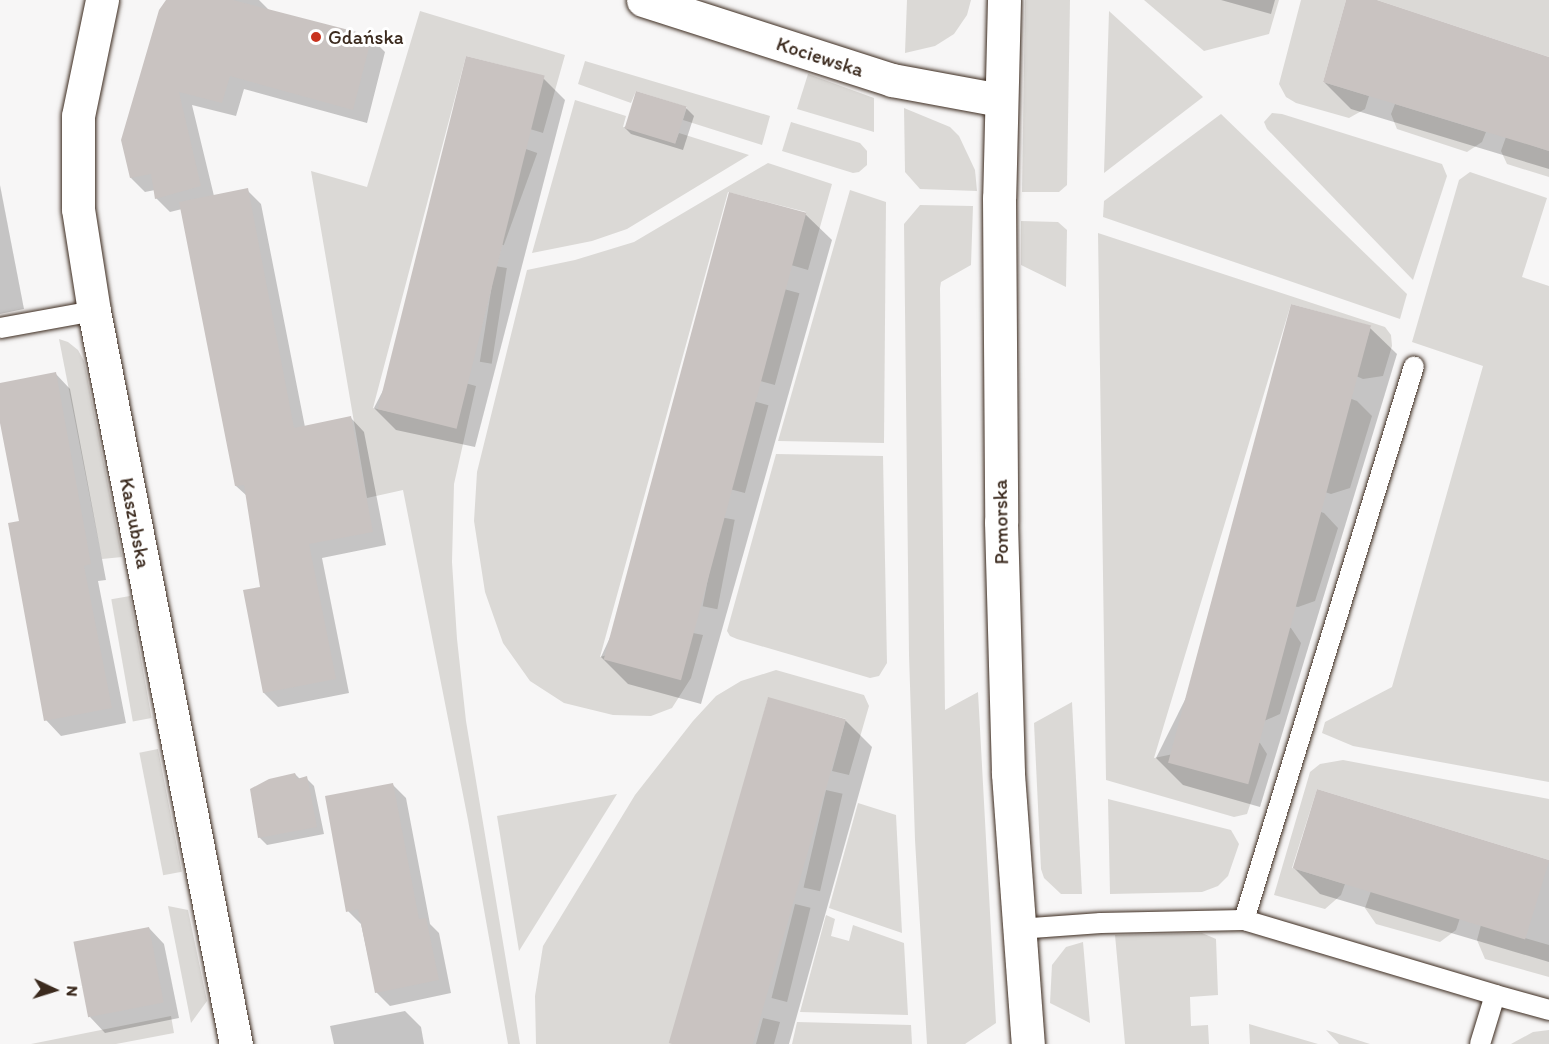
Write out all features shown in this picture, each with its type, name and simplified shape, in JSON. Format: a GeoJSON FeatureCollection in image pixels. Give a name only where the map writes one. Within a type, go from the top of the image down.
{"type":"FeatureCollection","features":[{"type":"Feature","properties":{"kind":"street","name":"Kaszubska"},"geometry":{"type":"LineString","coordinates":[[102,0],[78,116],[78,208],[94,311],[236,1044]]}},
{"type":"Feature","properties":{"kind":"street","name":"Kociewska"},"geometry":{"type":"LineString","coordinates":[[643,0],[891,80],[1000,100]]}},
{"type":"Feature","properties":{"kind":"street","name":"Pomorska"},"geometry":{"type":"LineString","coordinates":[[1004,0],[1000,100],[1001,522],[1008,774],[1028,1044]]}},
{"type":"Feature","properties":{"kind":"lane"},"geometry":{"type":"LineString","coordinates":[[0,328],[94,311]]}},
{"type":"Feature","properties":{"kind":"lane"},"geometry":{"type":"LineString","coordinates":[[1244,920],[1414,366]]}},
{"type":"Feature","properties":{"kind":"lane"},"geometry":{"type":"LineString","coordinates":[[1018,929],[1101,922],[1244,920],[1549,1010]]}},
{"type":"Feature","properties":{"kind":"lane"},"geometry":{"type":"LineString","coordinates":[[1480,1044],[1494,995]]}},
{"type":"Feature","properties":{"kind":"shaded area"},"geometry":{"type":"Polygon","coordinates":[[[907,0],[971,0],[967,15],[954,34],[935,46],[905,53],[907,0]]]}},
{"type":"Feature","properties":{"kind":"shaded area"},"geometry":{"type":"Polygon","coordinates":[[[1025,0],[1070,0],[1067,185],[1059,192],[1022,192],[1025,0]]]}},
{"type":"Feature","properties":{"kind":"shaded area"},"geometry":{"type":"Polygon","coordinates":[[[1144,0],[1279,0],[1269,34],[1204,51],[1144,0]]]}},
{"type":"Feature","properties":{"kind":"shaded area"},"geometry":{"type":"Polygon","coordinates":[[[1301,0],[1346,0],[1323,82],[1369,96],[1365,109],[1349,118],[1296,103],[1286,97],[1279,84],[1301,0]]]}},
{"type":"Feature","properties":{"kind":"shaded area"},"geometry":{"type":"Polygon","coordinates":[[[1377,0],[1549,0],[1549,57],[1377,0]]]}},
{"type":"Feature","properties":{"kind":"shaded area"},"geometry":{"type":"Polygon","coordinates":[[[420,11],[565,55],[543,133],[530,129],[544,76],[466,56],[373,408],[453,426],[465,383],[476,386],[454,484],[452,562],[457,639],[466,721],[520,1044],[508,1044],[468,820],[403,490],[367,498],[311,171],[367,187],[420,11]]]}},
{"type":"Feature","properties":{"kind":"shaded area"},"geometry":{"type":"Polygon","coordinates":[[[1109,11],[1203,97],[1104,173],[1109,11]]]}},
{"type":"Feature","properties":{"kind":"shaded area"},"geometry":{"type":"Polygon","coordinates":[[[585,61],[770,116],[762,145],[683,120],[687,107],[636,91],[631,103],[578,84],[585,61]]]}},
{"type":"Feature","properties":{"kind":"shaded area"},"geometry":{"type":"Polygon","coordinates":[[[808,74],[874,98],[874,132],[797,109],[808,74]]]}},
{"type":"Feature","properties":{"kind":"shaded area"},"geometry":{"type":"Polygon","coordinates":[[[575,100],[626,116],[623,127],[675,143],[679,133],[749,155],[627,229],[592,241],[532,253],[575,100]]]}},
{"type":"Feature","properties":{"kind":"shaded area"},"geometry":{"type":"Polygon","coordinates":[[[1395,104],[1486,132],[1482,142],[1467,152],[1397,129],[1391,114],[1395,104]]]}},
{"type":"Feature","properties":{"kind":"shaded area"},"geometry":{"type":"Polygon","coordinates":[[[904,108],[950,127],[959,136],[975,170],[977,191],[920,189],[905,172],[904,108]]]}},
{"type":"Feature","properties":{"kind":"shaded area"},"geometry":{"type":"Polygon","coordinates":[[[1272,113],[1282,114],[1442,164],[1447,176],[1413,280],[1267,129],[1264,122],[1272,113]]]}},
{"type":"Feature","properties":{"kind":"shaded area"},"geometry":{"type":"Polygon","coordinates":[[[1221,114],[1407,294],[1400,319],[1103,217],[1104,201],[1221,114]]]}},
{"type":"Feature","properties":{"kind":"shaded area"},"geometry":{"type":"Polygon","coordinates":[[[791,122],[860,143],[867,151],[867,165],[859,172],[853,173],[782,151],[791,122]]]}},
{"type":"Feature","properties":{"kind":"shaded area"},"geometry":{"type":"Polygon","coordinates":[[[1506,137],[1549,151],[1549,177],[1507,164],[1501,151],[1506,137]]]}},
{"type":"Feature","properties":{"kind":"shaded area"},"geometry":{"type":"Polygon","coordinates":[[[526,149],[537,153],[504,245],[492,241],[526,149]]]}},
{"type":"Feature","properties":{"kind":"shaded area"},"geometry":{"type":"Polygon","coordinates":[[[768,163],[832,184],[808,270],[791,265],[806,212],[728,192],[600,657],[688,632],[703,635],[691,678],[672,708],[651,716],[613,715],[564,703],[530,681],[503,643],[485,592],[474,521],[477,472],[527,270],[575,260],[634,242],[768,163]]]}},
{"type":"Feature","properties":{"kind":"shaded area"},"geometry":{"type":"Polygon","coordinates":[[[1470,172],[1547,198],[1522,277],[1549,286],[1549,782],[1353,746],[1322,733],[1325,722],[1392,687],[1483,366],[1412,342],[1459,180],[1470,172]]]}},
{"type":"Feature","properties":{"kind":"shaded area"},"geometry":{"type":"Polygon","coordinates":[[[850,190],[886,202],[884,443],[778,441],[850,190]]]}},
{"type":"Feature","properties":{"kind":"shaded area"},"geometry":{"type":"Polygon","coordinates":[[[920,205],[973,206],[971,265],[941,282],[940,288],[945,710],[978,692],[996,1023],[965,1044],[927,1044],[915,840],[909,655],[904,224],[920,205]]]}},
{"type":"Feature","properties":{"kind":"shaded area"},"geometry":{"type":"Polygon","coordinates":[[[1021,221],[1058,222],[1067,230],[1066,287],[1021,265],[1021,221]]]}},
{"type":"Feature","properties":{"kind":"shaded area"},"geometry":{"type":"Polygon","coordinates":[[[1098,233],[1385,327],[1391,335],[1392,346],[1383,376],[1363,379],[1356,376],[1371,326],[1291,304],[1154,758],[1246,739],[1260,743],[1267,754],[1247,814],[1234,817],[1106,780],[1098,233]]]}},
{"type":"Feature","properties":{"kind":"shaded area"},"geometry":{"type":"Polygon","coordinates":[[[495,266],[507,268],[492,364],[480,362],[495,266]]]}},
{"type":"Feature","properties":{"kind":"shaded area"},"geometry":{"type":"Polygon","coordinates":[[[784,289],[799,293],[775,385],[759,381],[784,289]]]}},
{"type":"Feature","properties":{"kind":"shaded area"},"geometry":{"type":"Polygon","coordinates":[[[59,339],[68,342],[78,350],[84,361],[122,557],[102,559],[59,339]]]}},
{"type":"Feature","properties":{"kind":"shaded area"},"geometry":{"type":"Polygon","coordinates":[[[1349,398],[1357,401],[1372,416],[1350,488],[1331,494],[1322,491],[1349,398]]]}},
{"type":"Feature","properties":{"kind":"shaded area"},"geometry":{"type":"Polygon","coordinates":[[[753,401],[768,405],[745,493],[729,489],[753,401]]]}},
{"type":"Feature","properties":{"kind":"shaded area"},"geometry":{"type":"Polygon","coordinates":[[[776,454],[883,456],[887,663],[879,676],[870,678],[737,639],[730,636],[727,631],[776,454]]]}},
{"type":"Feature","properties":{"kind":"shaded area"},"geometry":{"type":"Polygon","coordinates":[[[1315,510],[1324,513],[1338,528],[1315,601],[1298,607],[1287,605],[1315,510]]]}},
{"type":"Feature","properties":{"kind":"shaded area"},"geometry":{"type":"Polygon","coordinates":[[[720,517],[735,520],[717,609],[703,606],[720,517]]]}},
{"type":"Feature","properties":{"kind":"shaded area"},"geometry":{"type":"Polygon","coordinates":[[[130,596],[152,718],[133,721],[111,599],[130,596]]]}},
{"type":"Feature","properties":{"kind":"shaded area"},"geometry":{"type":"Polygon","coordinates":[[[1281,625],[1291,628],[1301,643],[1280,714],[1264,721],[1253,718],[1281,625]]]}},
{"type":"Feature","properties":{"kind":"shaded area"},"geometry":{"type":"Polygon","coordinates":[[[776,670],[864,695],[869,706],[849,775],[832,771],[846,719],[768,698],[673,1044],[536,1044],[535,996],[543,946],[635,795],[693,721],[716,696],[741,681],[776,670]]]}},
{"type":"Feature","properties":{"kind":"shaded area"},"geometry":{"type":"Polygon","coordinates":[[[1072,702],[1082,894],[1061,894],[1044,878],[1041,869],[1034,723],[1072,702]]]}},
{"type":"Feature","properties":{"kind":"shaded area"},"geometry":{"type":"Polygon","coordinates":[[[158,749],[182,872],[163,875],[139,753],[158,749]]]}},
{"type":"Feature","properties":{"kind":"shaded area"},"geometry":{"type":"Polygon","coordinates":[[[1343,760],[1549,799],[1549,860],[1317,789],[1292,868],[1345,884],[1341,895],[1325,909],[1274,895],[1310,772],[1320,764],[1343,760]]]}},
{"type":"Feature","properties":{"kind":"shaded area"},"geometry":{"type":"Polygon","coordinates":[[[826,790],[843,794],[820,891],[804,887],[826,790]]]}},
{"type":"Feature","properties":{"kind":"shaded area"},"geometry":{"type":"Polygon","coordinates":[[[617,794],[519,951],[497,816],[617,794]]]}},
{"type":"Feature","properties":{"kind":"shaded area"},"geometry":{"type":"Polygon","coordinates":[[[1108,799],[1231,830],[1239,844],[1228,876],[1218,886],[1202,892],[1110,894],[1108,799]]]}},
{"type":"Feature","properties":{"kind":"shaded area"},"geometry":{"type":"Polygon","coordinates":[[[858,803],[896,815],[902,933],[829,908],[858,803]]]}},
{"type":"Feature","properties":{"kind":"shaded area"},"geometry":{"type":"Polygon","coordinates":[[[1371,891],[1460,918],[1456,930],[1440,942],[1376,924],[1365,908],[1371,891]]]}},
{"type":"Feature","properties":{"kind":"shaded area"},"geometry":{"type":"Polygon","coordinates":[[[795,904],[811,908],[787,1002],[772,998],[795,904]]]}},
{"type":"Feature","properties":{"kind":"shaded area"},"geometry":{"type":"Polygon","coordinates":[[[168,906],[188,910],[207,1001],[191,1023],[168,906]]]}},
{"type":"Feature","properties":{"kind":"shaded area"},"geometry":{"type":"Polygon","coordinates":[[[826,915],[835,919],[831,936],[849,941],[853,925],[904,943],[908,1015],[800,1012],[826,915]]]}},
{"type":"Feature","properties":{"kind":"shaded area"},"geometry":{"type":"Polygon","coordinates":[[[1481,925],[1549,945],[1549,977],[1485,959],[1477,940],[1481,925]]]}},
{"type":"Feature","properties":{"kind":"shaded area"},"geometry":{"type":"Polygon","coordinates":[[[1202,933],[1216,939],[1218,995],[1190,997],[1191,1026],[1208,1025],[1209,1044],[1125,1044],[1115,935],[1202,933]]]}},
{"type":"Feature","properties":{"kind":"shaded area"},"geometry":{"type":"Polygon","coordinates":[[[1083,942],[1090,1023],[1050,1003],[1052,965],[1066,947],[1083,942]]]}},
{"type":"Feature","properties":{"kind":"shaded area"},"geometry":{"type":"Polygon","coordinates":[[[171,1016],[174,1033],[116,1044],[31,1044],[171,1016]]]}},
{"type":"Feature","properties":{"kind":"shaded area"},"geometry":{"type":"Polygon","coordinates":[[[763,1018],[780,1022],[774,1044],[756,1044],[763,1018]]]}},
{"type":"Feature","properties":{"kind":"shaded area"},"geometry":{"type":"Polygon","coordinates":[[[797,1022],[911,1025],[912,1044],[792,1044],[797,1022]]]}},
{"type":"Feature","properties":{"kind":"shaded area"},"geometry":{"type":"Polygon","coordinates":[[[1249,1024],[1318,1044],[1250,1044],[1249,1024]]]}},
{"type":"Feature","properties":{"kind":"shaded area"},"geometry":{"type":"Polygon","coordinates":[[[1326,1030],[1370,1044],[1339,1044],[1326,1030]]]}},
{"type":"Feature","properties":{"kind":"shaded area"},"geometry":{"type":"Polygon","coordinates":[[[1549,1030],[1549,1044],[1511,1044],[1533,1032],[1549,1030]]]}},
{"type":"Feature","properties":{"kind":"building"},"geometry":{"type":"Polygon","coordinates":[[[166,0],[233,0],[372,36],[353,110],[230,76],[222,103],[179,92],[201,186],[155,199],[151,174],[130,178],[121,140],[159,10],[166,0]]]}},
{"type":"Feature","properties":{"kind":"building"},"geometry":{"type":"Polygon","coordinates":[[[1346,0],[1377,0],[1549,57],[1549,151],[1323,82],[1346,0]]]}},
{"type":"Feature","properties":{"kind":"building"},"geometry":{"type":"Polygon","coordinates":[[[466,56],[545,76],[457,429],[378,409],[466,56]]]}},
{"type":"Feature","properties":{"kind":"building"},"geometry":{"type":"Polygon","coordinates":[[[636,91],[687,106],[675,144],[625,128],[636,91]]]}},
{"type":"Feature","properties":{"kind":"building"},"geometry":{"type":"Polygon","coordinates":[[[248,188],[294,428],[351,416],[373,532],[309,544],[336,679],[263,693],[243,590],[260,587],[244,485],[235,486],[179,202],[248,188]]]}},
{"type":"Feature","properties":{"kind":"building"},"geometry":{"type":"Polygon","coordinates":[[[729,192],[806,213],[681,680],[604,660],[729,192]]]}},
{"type":"Feature","properties":{"kind":"building"},"geometry":{"type":"Polygon","coordinates":[[[1291,304],[1371,325],[1248,784],[1168,763],[1291,304]]]}},
{"type":"Feature","properties":{"kind":"building"},"geometry":{"type":"Polygon","coordinates":[[[56,372],[91,564],[84,566],[112,708],[44,721],[8,523],[19,521],[0,423],[0,383],[56,372]]]}},
{"type":"Feature","properties":{"kind":"building"},"geometry":{"type":"Polygon","coordinates":[[[768,697],[846,719],[753,1044],[669,1043],[768,697]]]}},
{"type":"Feature","properties":{"kind":"building"},"geometry":{"type":"Polygon","coordinates":[[[295,773],[297,779],[307,776],[317,827],[258,838],[250,789],[269,779],[295,773]]]}},
{"type":"Feature","properties":{"kind":"building"},"geometry":{"type":"Polygon","coordinates":[[[393,783],[419,919],[426,918],[439,980],[375,993],[358,909],[346,912],[325,796],[393,783]]]}},
{"type":"Feature","properties":{"kind":"building"},"geometry":{"type":"Polygon","coordinates":[[[1317,789],[1549,860],[1525,939],[1293,868],[1317,789]]]}},
{"type":"Feature","properties":{"kind":"building"},"geometry":{"type":"Polygon","coordinates":[[[149,927],[164,1003],[88,1017],[73,942],[149,927]]]}},
{"type":"Feature","properties":{"kind":"place","name":"Gdańska"},"geometry":{"type":"Point","coordinates":[316,37]}}]}
